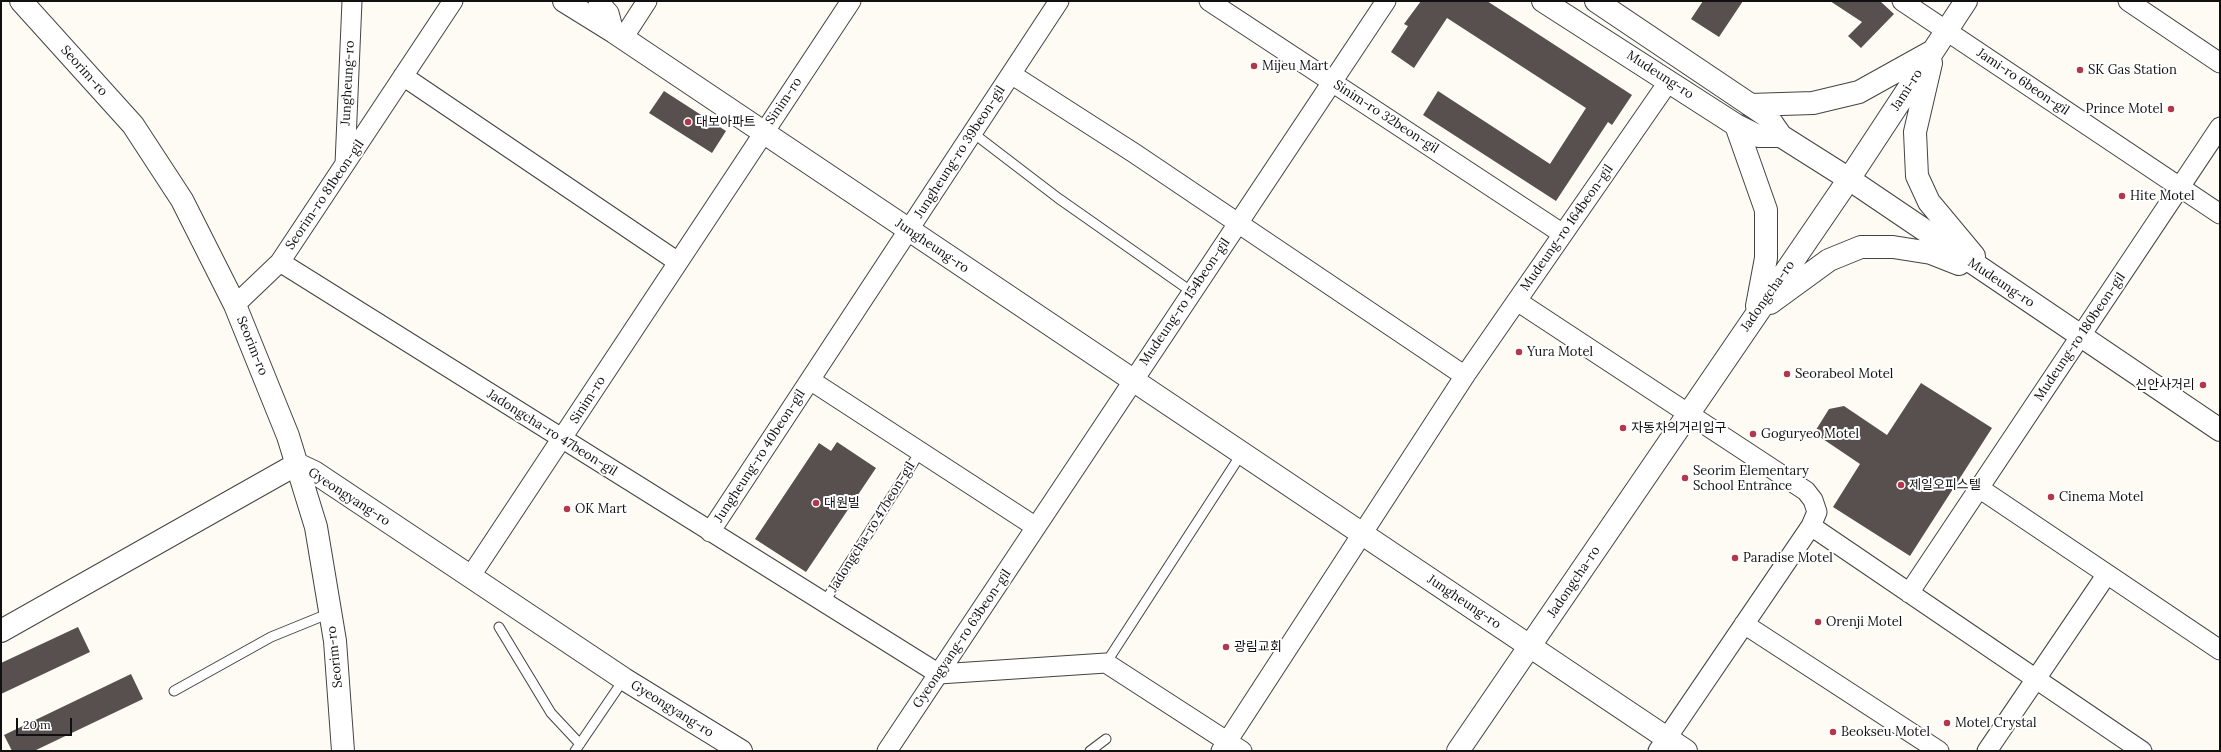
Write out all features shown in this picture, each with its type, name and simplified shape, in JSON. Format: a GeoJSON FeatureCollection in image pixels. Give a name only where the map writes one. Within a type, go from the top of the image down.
{"type":"FeatureCollection","features":[{"type":"Feature","properties":{"kind":"street","name":"Seorim-ro"},"geometry":{"type":"LineString","coordinates":[[22,1],[137,131],[182,200],[235,305],[271,392],[297,464],[316,527],[335,641],[343,751]]}},
{"type":"Feature","properties":{"kind":"street","name":"Jungheung-ro"},"geometry":{"type":"LineString","coordinates":[[345,164],[352,1]]}},
{"type":"Feature","properties":{"kind":"street","name":"Seorim-ro 81beon-gil"},"geometry":{"type":"LineString","coordinates":[[235,305],[280,262],[453,1]]}},
{"type":"Feature","properties":{"kind":"street","name":"Jungheung-ro"},"geometry":{"type":"LineString","coordinates":[[564,1],[618,35],[1530,646],[1662,745],[1686,751]]}},
{"type":"Feature","properties":{"kind":"street"},"geometry":{"type":"LineString","coordinates":[[598,1],[609,14],[618,35],[647,1]]}},
{"type":"Feature","properties":{"kind":"street","name":"Sinim-ro"},"geometry":{"type":"LineString","coordinates":[[470,578],[563,440],[763,132],[851,1]]}},
{"type":"Feature","properties":{"kind":"street","name":"Jungheung-ro 39beon-gil"},"geometry":{"type":"LineString","coordinates":[[909,230],[1059,1]]}},
{"type":"Feature","properties":{"kind":"street","name":"Sinim-ro 32beon-gil"},"geometry":{"type":"LineString","coordinates":[[1209,1],[1563,234]]}},
{"type":"Feature","properties":{"kind":"street","name":"Mudeung-ro 154beon-gil"},"geometry":{"type":"LineString","coordinates":[[1133,380],[1386,1]]}},
{"type":"Feature","properties":{"kind":"street","name":"Mudeung-ro"},"geometry":{"type":"LineString","coordinates":[[1543,1],[1736,125],[1758,136],[1781,136]]}},
{"type":"Feature","properties":{"kind":"street","name":"Mudeung-ro"},"geometry":{"type":"LineString","coordinates":[[1596,1],[1767,116],[1781,136],[1849,179],[2220,430]]}},
{"type":"Feature","properties":{"kind":"street","name":"Jami-ro 6beon-gil"},"geometry":{"type":"LineString","coordinates":[[1902,1],[2220,214]]}},
{"type":"Feature","properties":{"kind":"street","name":"Jami-ro"},"geometry":{"type":"LineString","coordinates":[[1849,179],[1966,1]]}},
{"type":"Feature","properties":{"kind":"street"},"geometry":{"type":"LineString","coordinates":[[2128,1],[2220,63]]}},
{"type":"Feature","properties":{"kind":"street"},"geometry":{"type":"LineString","coordinates":[[1750,105],[1814,103],[1859,92],[1934,50]]}},
{"type":"Feature","properties":{"kind":"street"},"geometry":{"type":"LineString","coordinates":[[1934,50],[1915,132],[1917,176],[1930,202],[1990,275]]}},
{"type":"Feature","properties":{"kind":"street","name":"Jungheung-ro 39beon-gil"},"geometry":{"type":"LineString","coordinates":[[1011,74],[1134,153],[1237,223]]}},
{"type":"Feature","properties":{"kind":"street"},"geometry":{"type":"LineString","coordinates":[[403,76],[678,262]]}},
{"type":"Feature","properties":{"kind":"street","name":"Mudeung-ro 164beon-gil"},"geometry":{"type":"LineString","coordinates":[[1230,748],[1361,533],[1465,376],[1669,81]]}},
{"type":"Feature","properties":{"kind":"street"},"geometry":{"type":"LineString","coordinates":[[1736,125],[1766,210],[1766,258],[1756,313]]}},
{"type":"Feature","properties":{"kind":"street","name":"Mudeung-ro 180beon-gil"},"geometry":{"type":"LineString","coordinates":[[1909,593],[2220,127]]}},
{"type":"Feature","properties":{"kind":"street","name":"Jadongcha-ro"},"geometry":{"type":"LineString","coordinates":[[1458,751],[1849,179]]}},
{"type":"Feature","properties":{"kind":"street"},"geometry":{"type":"LineString","coordinates":[[1237,223],[1465,376]]}},
{"type":"Feature","properties":{"kind":"street","name":"Jungheung-ro 40beon-gil"},"geometry":{"type":"LineString","coordinates":[[710,532],[909,230]]}},
{"type":"Feature","properties":{"kind":"street"},"geometry":{"type":"LineString","coordinates":[[1756,313],[1829,260],[1861,247],[1893,246],[1931,253],[1990,275]]}},
{"type":"Feature","properties":{"kind":"street","name":"Jadongcha-ro 47beon-gil"},"geometry":{"type":"LineString","coordinates":[[280,262],[939,674]]}},
{"type":"Feature","properties":{"kind":"street"},"geometry":{"type":"LineString","coordinates":[[1517,301],[1689,412],[1806,491],[1813,500],[1817,512],[1811,526],[1662,745]]}},
{"type":"Feature","properties":{"kind":"street","name":"Jungheung-ro 40beon-gil"},"geometry":{"type":"LineString","coordinates":[[810,380],[920,452]]}},
{"type":"Feature","properties":{"kind":"street","name":"Gyeongyang-ro 63beon-gil"},"geometry":{"type":"LineString","coordinates":[[887,751],[1133,380]]}},
{"type":"Feature","properties":{"kind":"street"},"geometry":{"type":"LineString","coordinates":[[920,452],[1036,527]]}},
{"type":"Feature","properties":{"kind":"street","name":"Gyeongyang-ro"},"geometry":{"type":"LineString","coordinates":[[1,631],[297,464],[314,472],[470,578],[624,679],[741,751]]}},
{"type":"Feature","properties":{"kind":"street"},"geometry":{"type":"LineString","coordinates":[[1979,488],[2107,574],[2219,646]]}},
{"type":"Feature","properties":{"kind":"street"},"geometry":{"type":"LineString","coordinates":[[1811,526],[2142,751]]}},
{"type":"Feature","properties":{"kind":"street"},"geometry":{"type":"LineString","coordinates":[[1987,751],[2107,574]]}},
{"type":"Feature","properties":{"kind":"street"},"geometry":{"type":"LineString","coordinates":[[1744,624],[1939,751]]}},
{"type":"Feature","properties":{"kind":"street"},"geometry":{"type":"LineString","coordinates":[[939,674],[1106,663],[1230,748]]}},
{"type":"Feature","properties":{"kind":"lane"},"geometry":{"type":"LineString","coordinates":[[973,133],[1058,198],[1192,292]]}},
{"type":"Feature","properties":{"kind":"lane","name":"Jadongcha-ro 47beon-gil"},"geometry":{"type":"LineString","coordinates":[[824,603],[920,452]]}},
{"type":"Feature","properties":{"kind":"lane"},"geometry":{"type":"LineString","coordinates":[[1106,663],[1242,453]]}},
{"type":"Feature","properties":{"kind":"lane"},"geometry":{"type":"LineString","coordinates":[[174,690],[271,637],[330,613]]}},
{"type":"Feature","properties":{"kind":"lane","name":"Gyeongyang-ro"},"geometry":{"type":"LineString","coordinates":[[499,628],[551,714],[578,748],[624,679]]}},
{"type":"Feature","properties":{"kind":"lane"},"geometry":{"type":"LineString","coordinates":[[1090,751],[1106,739]]}},
{"type":"Feature","properties":{"kind":"building"},"geometry":{"type":"Polygon","coordinates":[[[1421,1],[1487,1],[1632,95],[1612,125],[1608,122],[1556,201],[1423,115],[1438,91],[1550,164],[1586,108],[1447,18],[1414,68],[1391,52],[1408,26],[1404,24],[1421,1]]]}},
{"type":"Feature","properties":{"kind":"building"},"geometry":{"type":"Polygon","coordinates":[[[1703,1],[1743,1],[1719,37],[1691,19],[1703,1]]]}},
{"type":"Feature","properties":{"kind":"building"},"geometry":{"type":"Polygon","coordinates":[[[1830,1],[1880,1],[1894,14],[1861,48],[1848,36],[1862,22],[1830,1]]]}},
{"type":"Feature","properties":{"kind":"building","name":"대보아파트"},"geometry":{"type":"Polygon","coordinates":[[[664,91],[726,131],[712,153],[649,113],[664,91]]]}},
{"type":"Feature","properties":{"kind":"building","name":"제일오피스텔"},"geometry":{"type":"Polygon","coordinates":[[[1921,383],[1992,428],[1910,556],[1833,507],[1860,464],[1814,433],[1829,409],[1844,406],[1887,435],[1921,383]]]}},
{"type":"Feature","properties":{"kind":"building","name":"대원빌"},"geometry":{"type":"Polygon","coordinates":[[[837,442],[876,468],[806,572],[755,539],[819,443],[831,451],[837,442]]]}},
{"type":"Feature","properties":{"kind":"building"},"geometry":{"type":"Polygon","coordinates":[[[78,627],[90,652],[1,694],[1,663],[78,627]]]}},
{"type":"Feature","properties":{"kind":"building"},"geometry":{"type":"Polygon","coordinates":[[[131,674],[143,699],[34,751],[12,751],[4,735],[131,674]]]}},
{"type":"Feature","properties":{"kind":"place","name":"Mijeu Mart"},"geometry":{"type":"Point","coordinates":[1254,66]}},
{"type":"Feature","properties":{"kind":"place","name":"SK Gas Station"},"geometry":{"type":"Point","coordinates":[2080,70]}},
{"type":"Feature","properties":{"kind":"place","name":"Prince Motel"},"geometry":{"type":"Point","coordinates":[2171,109]}},
{"type":"Feature","properties":{"kind":"place","name":"대보아파트"},"geometry":{"type":"Point","coordinates":[688,122]}},
{"type":"Feature","properties":{"kind":"place","name":"Hite Motel"},"geometry":{"type":"Point","coordinates":[2122,196]}},
{"type":"Feature","properties":{"kind":"place","name":"Yura Motel"},"geometry":{"type":"Point","coordinates":[1519,352]}},
{"type":"Feature","properties":{"kind":"place","name":"Seorabeol Motel"},"geometry":{"type":"Point","coordinates":[1787,374]}},
{"type":"Feature","properties":{"kind":"place","name":"신안사거리"},"geometry":{"type":"Point","coordinates":[2203,385]}},
{"type":"Feature","properties":{"kind":"place","name":"자동차의거리입구"},"geometry":{"type":"Point","coordinates":[1623,428]}},
{"type":"Feature","properties":{"kind":"place","name":"Goguryeo Motel"},"geometry":{"type":"Point","coordinates":[1753,434]}},
{"type":"Feature","properties":{"kind":"place","name":"Seorim Elementary School Entrance"},"geometry":{"type":"Point","coordinates":[1685,478]}},
{"type":"Feature","properties":{"kind":"place","name":"제일오피스텔"},"geometry":{"type":"Point","coordinates":[1901,485]}},
{"type":"Feature","properties":{"kind":"place","name":"Cinema Motel"},"geometry":{"type":"Point","coordinates":[2051,497]}},
{"type":"Feature","properties":{"kind":"place","name":"대원빌"},"geometry":{"type":"Point","coordinates":[816,503]}},
{"type":"Feature","properties":{"kind":"place","name":"OK Mart"},"geometry":{"type":"Point","coordinates":[567,509]}},
{"type":"Feature","properties":{"kind":"place","name":"Paradise Motel"},"geometry":{"type":"Point","coordinates":[1735,558]}},
{"type":"Feature","properties":{"kind":"place","name":"Orenji Motel"},"geometry":{"type":"Point","coordinates":[1818,622]}},
{"type":"Feature","properties":{"kind":"place","name":"광림교회"},"geometry":{"type":"Point","coordinates":[1226,647]}},
{"type":"Feature","properties":{"kind":"place","name":"Motel Crystal"},"geometry":{"type":"Point","coordinates":[1947,723]}},
{"type":"Feature","properties":{"kind":"place","name":"Beokseu Motel"},"geometry":{"type":"Point","coordinates":[1833,732]}}]}
